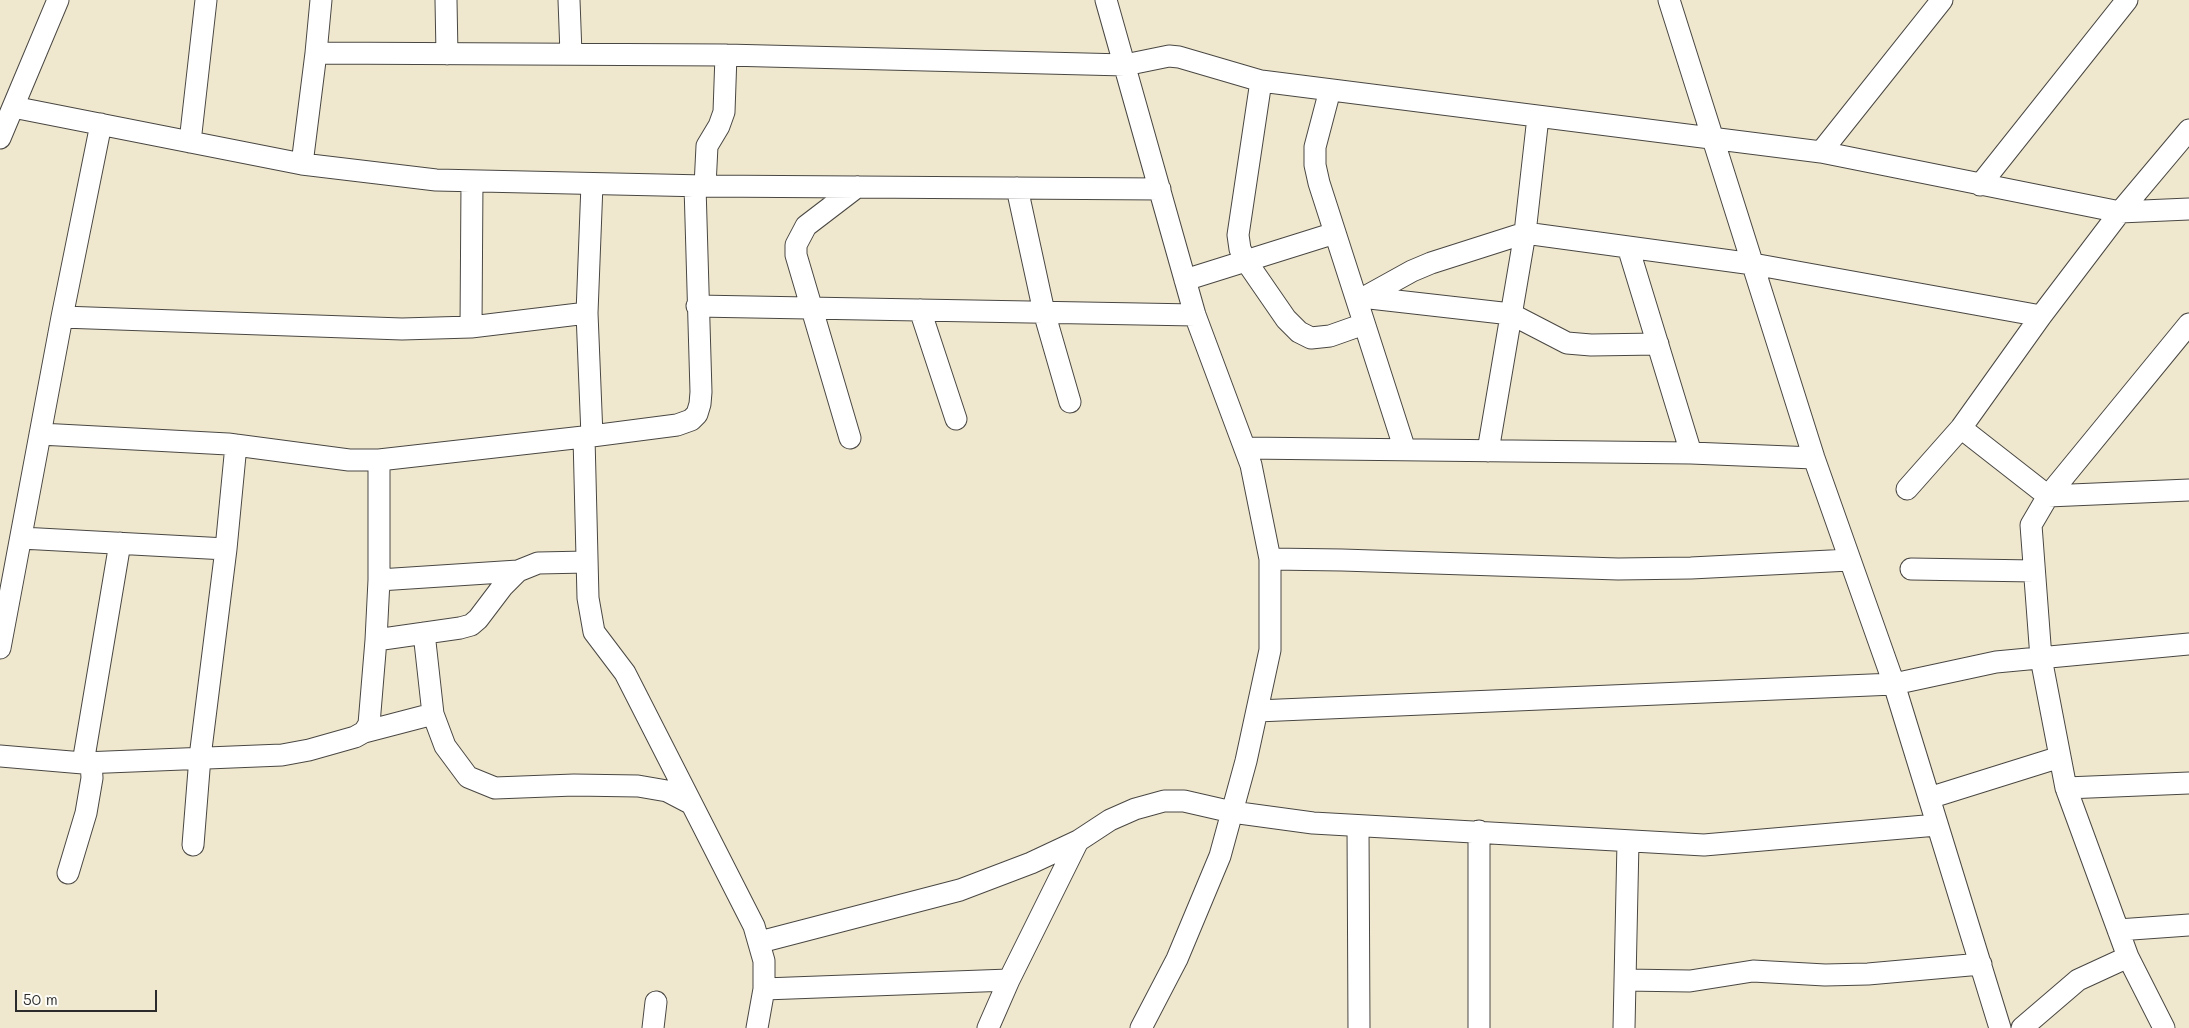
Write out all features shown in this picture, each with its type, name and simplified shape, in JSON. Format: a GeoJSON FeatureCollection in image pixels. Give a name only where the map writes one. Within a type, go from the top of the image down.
{"type":"FeatureCollection","features":[{"type":"Feature","properties":{"kind":"street"},"geometry":{"type":"LineString","coordinates":[[0,138],[58,0]]}},
{"type":"Feature","properties":{"kind":"street"},"geometry":{"type":"LineString","coordinates":[[190,142],[206,0]]}},
{"type":"Feature","properties":{"kind":"street"},"geometry":{"type":"LineString","coordinates":[[302,164],[321,0]]}},
{"type":"Feature","properties":{"kind":"street"},"geometry":{"type":"LineString","coordinates":[[446,0],[447,54]]}},
{"type":"Feature","properties":{"kind":"street"},"geometry":{"type":"LineString","coordinates":[[569,0],[571,54]]}},
{"type":"Feature","properties":{"kind":"street"},"geometry":{"type":"LineString","coordinates":[[1106,0],[1195,315],[1252,465],[1270,560],[1270,650],[1257,711],[1220,856],[1177,959],[1141,1028]]}},
{"type":"Feature","properties":{"kind":"street"},"geometry":{"type":"LineString","coordinates":[[1669,0],[1711,138],[1814,458],[1894,684],[2000,1028]]}},
{"type":"Feature","properties":{"kind":"street"},"geometry":{"type":"LineString","coordinates":[[1821,152],[1942,0]]}},
{"type":"Feature","properties":{"kind":"street"},"geometry":{"type":"LineString","coordinates":[[1980,185],[2128,0]]}},
{"type":"Feature","properties":{"kind":"street"},"geometry":{"type":"LineString","coordinates":[[316,54],[726,55],[1125,65],[1169,56],[1179,57],[1261,81],[1821,152],[2120,212],[2189,209]]}},
{"type":"Feature","properties":{"kind":"street"},"geometry":{"type":"LineString","coordinates":[[40,434],[236,445],[349,460],[379,460],[588,437],[676,425],[691,420],[697,414],[701,392],[697,306],[700,186],[707,146],[722,120],[724,112],[726,55]]}},
{"type":"Feature","properties":{"kind":"street"},"geometry":{"type":"LineString","coordinates":[[1261,81],[1238,235],[1240,248],[1246,261],[1286,319],[1299,332],[1312,338],[1330,336],[1364,324]]}},
{"type":"Feature","properties":{"kind":"street"},"geometry":{"type":"LineString","coordinates":[[1330,90],[1315,147],[1315,165],[1335,233],[1360,297],[1364,324],[1405,450]]}},
{"type":"Feature","properties":{"kind":"street"},"geometry":{"type":"LineString","coordinates":[[13,107],[302,164],[436,180],[700,186],[1160,189]]}},
{"type":"Feature","properties":{"kind":"street"},"geometry":{"type":"LineString","coordinates":[[1488,451],[1525,233],[1538,116]]}},
{"type":"Feature","properties":{"kind":"street"},"geometry":{"type":"LineString","coordinates":[[0,648],[62,317],[101,124]]}},
{"type":"Feature","properties":{"kind":"street"},"geometry":{"type":"LineString","coordinates":[[1907,489],[1961,428],[2041,316],[2120,212],[2189,130]]}},
{"type":"Feature","properties":{"kind":"street"},"geometry":{"type":"LineString","coordinates":[[471,327],[472,181]]}},
{"type":"Feature","properties":{"kind":"street"},"geometry":{"type":"LineString","coordinates":[[592,184],[587,313],[587,562],[588,598],[594,632],[625,673],[754,926],[764,961],[764,989],[757,1028]]}},
{"type":"Feature","properties":{"kind":"street"},"geometry":{"type":"LineString","coordinates":[[850,438],[796,255],[796,245],[799,236],[806,226],[857,187]]}},
{"type":"Feature","properties":{"kind":"street"},"geometry":{"type":"LineString","coordinates":[[1017,188],[1044,312],[1070,402]]}},
{"type":"Feature","properties":{"kind":"street"},"geometry":{"type":"LineString","coordinates":[[1185,280],[1335,233]]}},
{"type":"Feature","properties":{"kind":"street"},"geometry":{"type":"LineString","coordinates":[[1360,297],[1431,263],[1525,233],[1753,264],[2041,316]]}},
{"type":"Feature","properties":{"kind":"street"},"geometry":{"type":"LineString","coordinates":[[1628,247],[1691,453]]}},
{"type":"Feature","properties":{"kind":"street"},"geometry":{"type":"LineString","coordinates":[[1360,297],[1510,314],[1567,343],[1591,345],[1658,344]]}},
{"type":"Feature","properties":{"kind":"street"},"geometry":{"type":"LineString","coordinates":[[697,306],[1195,315]]}},
{"type":"Feature","properties":{"kind":"street"},"geometry":{"type":"LineString","coordinates":[[920,310],[956,419]]}},
{"type":"Feature","properties":{"kind":"street"},"geometry":{"type":"LineString","coordinates":[[62,317],[402,329],[471,327],[587,313]]}},
{"type":"Feature","properties":{"kind":"street"},"geometry":{"type":"LineString","coordinates":[[2164,1028],[2128,957],[2066,788],[2041,658],[2031,525],[2048,496],[2189,324]]}},
{"type":"Feature","properties":{"kind":"street"},"geometry":{"type":"LineString","coordinates":[[1961,428],[2048,496],[2189,490]]}},
{"type":"Feature","properties":{"kind":"street"},"geometry":{"type":"LineString","coordinates":[[193,845],[200,757],[226,549],[236,445]]}},
{"type":"Feature","properties":{"kind":"street"},"geometry":{"type":"LineString","coordinates":[[1245,448],[1691,453],[1814,458]]}},
{"type":"Feature","properties":{"kind":"street"},"geometry":{"type":"LineString","coordinates":[[364,732],[369,724],[376,640],[379,460]]}},
{"type":"Feature","properties":{"kind":"street"},"geometry":{"type":"LineString","coordinates":[[21,538],[226,549]]}},
{"type":"Feature","properties":{"kind":"street"},"geometry":{"type":"LineString","coordinates":[[68,873],[86,813],[92,778],[87,762],[120,543]]}},
{"type":"Feature","properties":{"kind":"street"},"geometry":{"type":"LineString","coordinates":[[1270,560],[1342,560],[1618,569],[1692,568],[1850,560]]}},
{"type":"Feature","properties":{"kind":"street"},"geometry":{"type":"LineString","coordinates":[[378,580],[518,570],[538,563],[587,562]]}},
{"type":"Feature","properties":{"kind":"street"},"geometry":{"type":"LineString","coordinates":[[1911,569],[2034,572]]}},
{"type":"Feature","properties":{"kind":"street"},"geometry":{"type":"LineString","coordinates":[[376,640],[471,625],[518,570]]}},
{"type":"Feature","properties":{"kind":"street"},"geometry":{"type":"LineString","coordinates":[[424,633],[433,714],[445,746],[468,777],[480,784],[495,788],[574,785],[638,786],[667,791],[690,803]]}},
{"type":"Feature","properties":{"kind":"street"},"geometry":{"type":"LineString","coordinates":[[1257,711],[1894,684],[1996,662],[2189,644]]}},
{"type":"Feature","properties":{"kind":"street"},"geometry":{"type":"LineString","coordinates":[[0,756],[87,762],[282,754],[309,750],[355,738],[364,732],[433,714]]}},
{"type":"Feature","properties":{"kind":"street"},"geometry":{"type":"LineString","coordinates":[[1929,798],[2060,757]]}},
{"type":"Feature","properties":{"kind":"street"},"geometry":{"type":"LineString","coordinates":[[2066,788],[2189,784]]}},
{"type":"Feature","properties":{"kind":"street"},"geometry":{"type":"LineString","coordinates":[[760,942],[960,890],[1031,863],[1078,842],[1110,820],[1135,809],[1164,802],[1184,800],[1232,812],[1279,819],[1358,826],[1479,831],[1628,842],[1704,845],[1937,825]]}},
{"type":"Feature","properties":{"kind":"street"},"geometry":{"type":"LineString","coordinates":[[1358,826],[1359,1028]]}},
{"type":"Feature","properties":{"kind":"street"},"geometry":{"type":"LineString","coordinates":[[1479,831],[1479,1028]]}},
{"type":"Feature","properties":{"kind":"street"},"geometry":{"type":"LineString","coordinates":[[988,1028],[1009,980],[1078,842]]}},
{"type":"Feature","properties":{"kind":"street"},"geometry":{"type":"LineString","coordinates":[[1624,1028],[1628,842]]}},
{"type":"Feature","properties":{"kind":"street"},"geometry":{"type":"LineString","coordinates":[[2118,930],[2189,925]]}},
{"type":"Feature","properties":{"kind":"street"},"geometry":{"type":"LineString","coordinates":[[2022,1028],[2078,980],[2128,957]]}},
{"type":"Feature","properties":{"kind":"street"},"geometry":{"type":"LineString","coordinates":[[1625,980],[1690,981],[1753,971],[1825,975],[1868,974],[1980,964]]}},
{"type":"Feature","properties":{"kind":"street"},"geometry":{"type":"LineString","coordinates":[[764,989],[1009,980]]}},
{"type":"Feature","properties":{"kind":"street"},"geometry":{"type":"LineString","coordinates":[[652,1028],[656,1002]]}}]}
